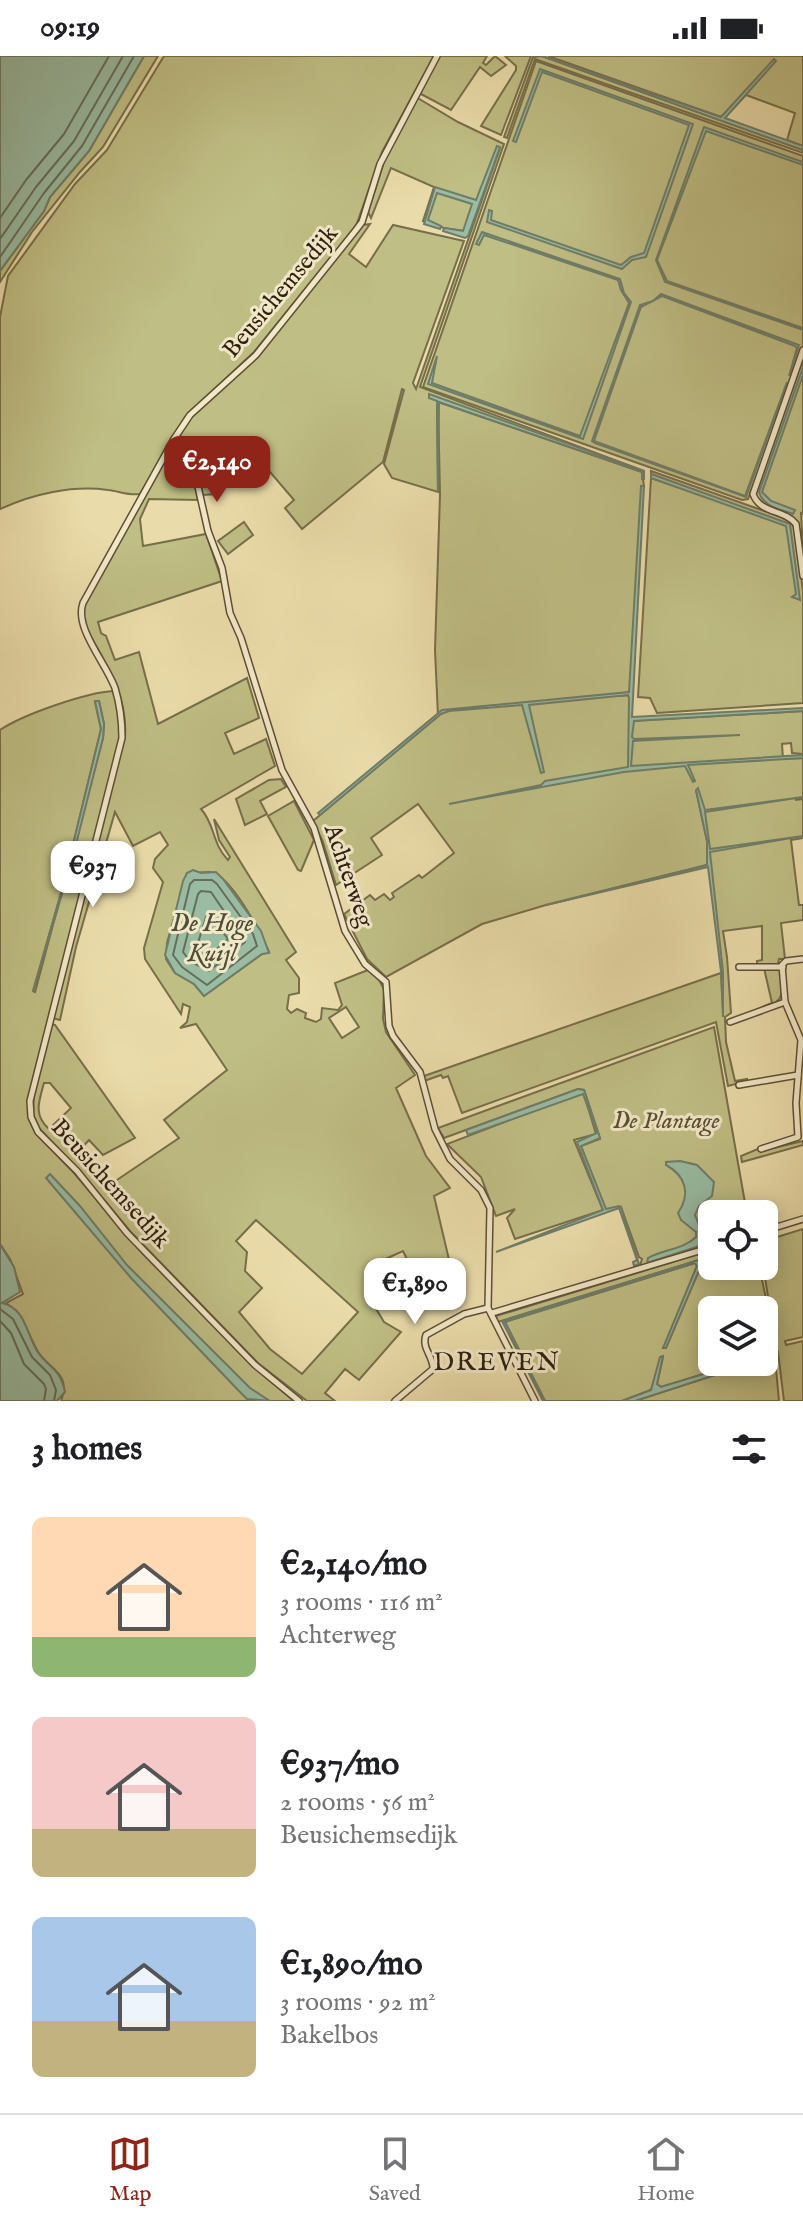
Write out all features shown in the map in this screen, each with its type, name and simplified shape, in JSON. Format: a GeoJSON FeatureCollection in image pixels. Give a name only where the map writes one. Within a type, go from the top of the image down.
{"type":"FeatureCollection","features":[{"type":"Feature","properties":{"kind":"street","name":"Beusichemsedijk"},"geometry":{"type":"LineString","coordinates":[[299,1401],[255,1365],[203,1308],[150,1258],[77,1171],[38,1132],[30,1109],[122,738],[121,715],[114,687],[82,626],[81,610],[190,415],[256,355],[356,230],[380,164],[437,56]]}},
{"type":"Feature","properties":{"kind":"street"},"geometry":{"type":"LineString","coordinates":[[803,350],[753,494],[760,506],[785,514],[796,524],[803,576]]}},
{"type":"Feature","properties":{"kind":"street","name":"Achterweg"},"geometry":{"type":"LineString","coordinates":[[174,439],[192,460],[208,531],[222,568],[230,613],[241,638],[282,770],[309,818],[319,844],[341,921],[365,964],[386,982],[389,1026],[420,1072],[440,1141],[450,1159],[487,1199],[491,1216],[487,1255],[490,1310]]}},
{"type":"Feature","properties":{"kind":"street"},"geometry":{"type":"LineString","coordinates":[[761,1149],[798,1137],[796,1103],[801,1040],[785,1002],[783,967],[786,961],[803,959]]}},
{"type":"Feature","properties":{"kind":"street"},"geometry":{"type":"LineString","coordinates":[[739,967],[783,967]]}},
{"type":"Feature","properties":{"kind":"street"},"geometry":{"type":"LineString","coordinates":[[730,1022],[785,1002]]}},
{"type":"Feature","properties":{"kind":"street"},"geometry":{"type":"LineString","coordinates":[[739,1085],[798,1075]]}},
{"type":"Feature","properties":{"kind":"street"},"geometry":{"type":"LineString","coordinates":[[778,1227],[803,1219]]}},
{"type":"Feature","properties":{"kind":"street"},"geometry":{"type":"LineString","coordinates":[[395,1401],[433,1369],[424,1345],[426,1335],[464,1314],[490,1310],[698,1251]]}},
{"type":"Feature","properties":{"kind":"street"},"geometry":{"type":"LineString","coordinates":[[490,1310],[535,1401]]}},
{"type":"Feature","properties":{"kind":"green space"},"geometry":{"type":"Polygon","coordinates":[[[144,56],[158,56],[103,147],[32,232],[0,282],[0,271],[44,211],[50,197],[89,151],[144,56]]]}},
{"type":"Feature","properties":{"kind":"green space"},"geometry":{"type":"Polygon","coordinates":[[[164,56],[434,56],[382,152],[356,226],[254,352],[185,417],[140,494],[94,489],[67,490],[39,495],[0,509],[0,317],[8,276],[75,184],[107,150],[164,56]]]}},
{"type":"Feature","properties":{"kind":"green space"},"geometry":{"type":"Polygon","coordinates":[[[440,56],[487,56],[483,63],[486,65],[495,56],[506,65],[491,76],[480,67],[451,110],[419,93],[440,56]]]}},
{"type":"Feature","properties":{"kind":"green space"},"geometry":{"type":"Polygon","coordinates":[[[505,56],[531,56],[501,135],[481,126],[516,70],[516,66],[505,56]]]}},
{"type":"Feature","properties":{"kind":"green space"},"geometry":{"type":"Polygon","coordinates":[[[542,56],[803,150],[803,153],[535,59],[507,138],[504,137],[533,57],[542,56]]]}},
{"type":"Feature","properties":{"kind":"green space"},"geometry":{"type":"Polygon","coordinates":[[[548,56],[803,56],[803,146],[787,140],[795,113],[746,95],[724,118],[548,56]]]}},
{"type":"Feature","properties":{"kind":"green space"},"geometry":{"type":"Polygon","coordinates":[[[536,61],[803,156],[803,351],[748,499],[742,500],[423,387],[536,61]]]}},
{"type":"Feature","properties":{"kind":"green space"},"geometry":{"type":"Polygon","coordinates":[[[416,97],[504,144],[420,387],[644,471],[437,401],[438,492],[392,478],[384,464],[402,389],[383,462],[302,529],[285,508],[294,500],[246,444],[221,463],[234,479],[217,494],[203,495],[193,457],[179,434],[190,418],[272,338],[362,225],[370,224],[349,254],[366,267],[393,225],[464,241],[413,383],[416,389],[500,148],[497,147],[465,231],[423,221],[434,187],[391,168],[371,218],[368,212],[385,159],[416,97]]]}},
{"type":"Feature","properties":{"kind":"green space"},"geometry":{"type":"Polygon","coordinates":[[[803,356],[803,549],[801,532],[791,516],[770,508],[755,495],[803,356]]]}},
{"type":"Feature","properties":{"kind":"green space"},"geometry":{"type":"Polygon","coordinates":[[[438,402],[642,472],[644,486],[630,691],[620,696],[628,695],[631,721],[803,711],[803,754],[792,753],[791,743],[782,744],[783,759],[803,758],[803,798],[795,800],[803,799],[803,838],[791,840],[803,920],[781,923],[785,959],[779,959],[778,964],[757,964],[762,960],[762,926],[723,931],[731,1013],[725,1017],[726,1042],[735,1081],[747,1081],[728,1086],[716,1022],[462,1113],[448,1076],[443,1078],[441,1075],[424,1081],[424,1076],[721,973],[723,1008],[721,961],[707,835],[696,790],[707,841],[707,865],[482,924],[386,977],[367,959],[344,914],[370,895],[375,900],[384,894],[390,900],[394,897],[392,893],[419,875],[422,878],[454,853],[418,804],[371,838],[382,855],[336,885],[313,821],[438,716],[435,650],[440,495],[438,402]]]}},
{"type":"Feature","properties":{"kind":"green space"},"geometry":{"type":"Polygon","coordinates":[[[173,445],[182,447],[190,461],[198,500],[149,499],[140,519],[143,546],[206,534],[222,581],[98,622],[101,633],[106,636],[115,660],[139,652],[158,724],[247,678],[259,718],[225,733],[234,754],[266,739],[275,766],[201,809],[223,854],[228,860],[230,857],[219,840],[214,819],[296,952],[286,960],[299,978],[299,993],[289,995],[287,1009],[291,1013],[297,1009],[306,1013],[305,1018],[316,1022],[321,1019],[322,1008],[338,1010],[342,1005],[335,983],[368,970],[379,980],[384,989],[386,1032],[415,1075],[396,1088],[426,1156],[450,1188],[434,1196],[451,1268],[417,1280],[403,1251],[383,1260],[394,1285],[369,1297],[384,1322],[401,1332],[359,1380],[345,1369],[325,1393],[335,1401],[307,1401],[258,1363],[130,1231],[37,1126],[33,1114],[34,1092],[50,1024],[55,1025],[135,1138],[103,1155],[89,1140],[75,1155],[105,1188],[179,1138],[164,1120],[227,1070],[196,1024],[180,1028],[187,1022],[190,1007],[183,1004],[181,1014],[145,959],[144,948],[163,882],[153,868],[155,859],[168,845],[160,832],[133,846],[115,812],[76,947],[60,1020],[52,1018],[125,736],[119,692],[82,619],[85,603],[173,445]],[[210,872],[187,873],[167,943],[166,959],[175,973],[194,984],[204,996],[269,952],[244,906],[227,883],[210,872]],[[346,1007],[329,1018],[342,1038],[359,1027],[346,1007]],[[44,1083],[39,1113],[49,1129],[71,1108],[50,1083],[44,1083]],[[256,1220],[236,1241],[247,1252],[245,1271],[262,1288],[239,1312],[270,1349],[302,1374],[358,1312],[256,1220]]]}},
{"type":"Feature","properties":{"kind":"green space"},"geometry":{"type":"Polygon","coordinates":[[[651,471],[784,518],[795,527],[803,592],[803,703],[657,713],[650,698],[638,697],[651,478],[765,516],[651,474],[651,471]]]}},
{"type":"Feature","properties":{"kind":"green space"},"geometry":{"type":"Polygon","coordinates":[[[244,522],[253,535],[228,554],[218,541],[244,522]]]}},
{"type":"Feature","properties":{"kind":"green space"},"geometry":{"type":"Polygon","coordinates":[[[114,691],[122,731],[31,1087],[28,1102],[30,1121],[37,1135],[143,1254],[257,1370],[294,1401],[61,1401],[64,1391],[61,1377],[42,1357],[21,1318],[6,1303],[23,1294],[10,1259],[0,1244],[0,730],[55,705],[114,691]],[[99,701],[95,702],[101,729],[35,992],[103,738],[104,724],[99,701]]]}},
{"type":"Feature","properties":{"kind":"green space"},"geometry":{"type":"Polygon","coordinates":[[[281,779],[286,787],[260,801],[267,814],[245,825],[236,799],[269,780],[281,779]]]}},
{"type":"Feature","properties":{"kind":"green space"},"geometry":{"type":"Polygon","coordinates":[[[294,801],[314,840],[301,871],[268,816],[294,801]]]}},
{"type":"Feature","properties":{"kind":"green space"},"geometry":{"type":"Polygon","coordinates":[[[764,968],[781,969],[782,993],[777,1001],[756,1011],[772,1003],[764,968]]]}},
{"type":"Feature","properties":{"kind":"green space","name":"De Plantage"},"geometry":{"type":"Polygon","coordinates":[[[714,1027],[745,1200],[698,1200],[698,1250],[639,1269],[642,1259],[621,1207],[606,1210],[581,1146],[600,1139],[584,1090],[578,1089],[444,1138],[438,1128],[714,1027]]]}},
{"type":"Feature","properties":{"kind":"green space"},"geometry":{"type":"Polygon","coordinates":[[[584,1094],[596,1134],[574,1140],[603,1210],[515,1239],[507,1218],[515,1209],[496,1216],[481,1177],[447,1144],[584,1094]]]}},
{"type":"Feature","properties":{"kind":"green space"},"geometry":{"type":"Polygon","coordinates":[[[803,1141],[803,1145],[742,1162],[741,1156],[760,1148],[762,1151],[803,1141]]]}},
{"type":"Feature","properties":{"kind":"green space"},"geometry":{"type":"Polygon","coordinates":[[[803,1229],[803,1337],[785,1341],[786,1345],[803,1341],[803,1401],[784,1401],[778,1352],[778,1296],[768,1296],[765,1280],[778,1280],[778,1237],[803,1229]]]}},
{"type":"Feature","properties":{"kind":"green space"},"geometry":{"type":"Polygon","coordinates":[[[698,1254],[698,1260],[498,1322],[496,1316],[698,1254]]]}},
{"type":"Feature","properties":{"kind":"green space"},"geometry":{"type":"Polygon","coordinates":[[[695,1263],[697,1266],[666,1348],[698,1273],[698,1280],[762,1280],[765,1296],[698,1296],[698,1376],[661,1387],[657,1384],[663,1357],[651,1390],[622,1401],[545,1401],[505,1322],[695,1263]]]}},
{"type":"Feature","properties":{"kind":"green space"},"geometry":{"type":"Polygon","coordinates":[[[712,1376],[777,1376],[779,1401],[635,1401],[712,1376]]]}},
{"type":"Feature","properties":{"kind":"water"},"geometry":{"type":"Polygon","coordinates":[[[0,56],[144,56],[89,151],[50,197],[44,211],[0,271],[0,56]]]}},
{"type":"Feature","properties":{"kind":"water"},"geometry":{"type":"Polygon","coordinates":[[[542,56],[721,117],[774,59],[776,61],[725,118],[803,146],[803,150],[542,56]]]}},
{"type":"Feature","properties":{"kind":"water"},"geometry":{"type":"Polygon","coordinates":[[[540,69],[693,124],[646,257],[632,260],[622,269],[487,222],[489,210],[492,211],[491,220],[621,265],[631,257],[644,253],[689,125],[542,72],[516,142],[513,141],[540,69]]]}},
{"type":"Feature","properties":{"kind":"water"},"geometry":{"type":"Polygon","coordinates":[[[704,127],[803,162],[803,165],[706,131],[657,260],[667,281],[803,330],[665,282],[656,260],[704,127]]]}},
{"type":"Feature","properties":{"kind":"water"},"geometry":{"type":"Polygon","coordinates":[[[497,146],[500,147],[468,236],[465,238],[443,231],[444,228],[463,231],[472,204],[437,193],[428,220],[441,226],[440,229],[424,224],[435,187],[476,200],[497,146]]]}},
{"type":"Feature","properties":{"kind":"water"},"geometry":{"type":"Polygon","coordinates":[[[482,232],[620,279],[624,293],[631,302],[583,439],[428,384],[437,356],[432,383],[580,436],[629,303],[621,290],[618,280],[484,235],[479,245],[476,244],[482,232]]]}},
{"type":"Feature","properties":{"kind":"water"},"geometry":{"type":"Polygon","coordinates":[[[661,294],[799,345],[789,376],[795,346],[662,296],[654,300],[661,294]]]}},
{"type":"Feature","properties":{"kind":"water"},"geometry":{"type":"Polygon","coordinates":[[[652,301],[641,307],[594,441],[745,496],[787,382],[746,497],[592,441],[640,305],[652,301]]]}},
{"type":"Feature","properties":{"kind":"water"},"geometry":{"type":"Polygon","coordinates":[[[803,367],[803,375],[762,492],[771,501],[795,510],[793,514],[768,504],[759,492],[803,367]]]}},
{"type":"Feature","properties":{"kind":"water"},"geometry":{"type":"Polygon","coordinates":[[[429,394],[644,471],[644,479],[642,472],[439,402],[438,492],[437,401],[429,398],[429,394]]]}},
{"type":"Feature","properties":{"kind":"water"},"geometry":{"type":"Polygon","coordinates":[[[651,474],[790,524],[800,600],[792,597],[796,594],[786,526],[651,478],[651,474]]]}},
{"type":"Feature","properties":{"kind":"water"},"geometry":{"type":"Polygon","coordinates":[[[641,486],[644,486],[632,717],[803,708],[803,711],[634,721],[634,739],[740,735],[633,741],[631,766],[803,755],[803,758],[688,765],[693,782],[685,766],[624,772],[449,804],[541,785],[545,781],[628,767],[629,698],[628,695],[529,705],[544,772],[541,773],[522,705],[449,711],[441,714],[320,815],[318,813],[442,710],[629,692],[641,486]]]}},
{"type":"Feature","properties":{"kind":"water"},"geometry":{"type":"Polygon","coordinates":[[[95,701],[99,701],[104,724],[103,738],[72,860],[33,992],[63,886],[101,729],[95,701]]]}},
{"type":"Feature","properties":{"kind":"water"},"geometry":{"type":"Polygon","coordinates":[[[698,788],[705,810],[803,797],[705,812],[710,849],[803,836],[710,852],[723,972],[723,1017],[721,972],[708,867],[546,905],[707,865],[707,841],[698,788]]]}},
{"type":"Feature","properties":{"kind":"water","name":"De Hoge Kuijl"},"geometry":{"type":"Polygon","coordinates":[[[193,870],[216,872],[223,879],[261,931],[269,953],[262,954],[204,996],[194,984],[175,973],[165,955],[183,881],[187,873],[193,870]]]}},
{"type":"Feature","properties":{"kind":"water"},"geometry":{"type":"Polygon","coordinates":[[[578,1089],[584,1090],[600,1138],[581,1146],[606,1209],[621,1207],[639,1264],[634,1266],[633,1262],[637,1260],[619,1208],[496,1252],[603,1210],[577,1142],[597,1133],[583,1094],[468,1135],[466,1130],[578,1089]]]}},
{"type":"Feature","properties":{"kind":"water"},"geometry":{"type":"Polygon","coordinates":[[[666,1162],[697,1165],[714,1182],[712,1196],[707,1200],[698,1200],[695,1215],[698,1247],[647,1263],[648,1258],[696,1237],[696,1232],[681,1220],[678,1213],[685,1192],[682,1180],[666,1162]]]}},
{"type":"Feature","properties":{"kind":"water"},"geometry":{"type":"Polygon","coordinates":[[[50,1174],[127,1265],[250,1388],[270,1401],[247,1399],[238,1390],[131,1278],[46,1178],[50,1174]]]}},
{"type":"Feature","properties":{"kind":"water"},"geometry":{"type":"Polygon","coordinates":[[[0,1244],[14,1267],[20,1292],[2,1303],[20,1315],[37,1351],[60,1377],[65,1392],[57,1401],[0,1401],[0,1244]]]}},
{"type":"Feature","properties":{"kind":"water"},"geometry":{"type":"Polygon","coordinates":[[[698,1260],[698,1273],[666,1348],[663,1348],[697,1266],[695,1263],[505,1322],[545,1401],[502,1321],[698,1260]]]}},
{"type":"Feature","properties":{"kind":"water"},"geometry":{"type":"Polygon","coordinates":[[[663,1356],[657,1384],[661,1387],[698,1376],[712,1376],[635,1401],[622,1401],[651,1390],[660,1357],[663,1356]]]}},
{"type":"Feature","properties":{"kind":"district","name":"DREVEN"},"geometry":{"type":"Point","coordinates":[497,1362]}}]}
